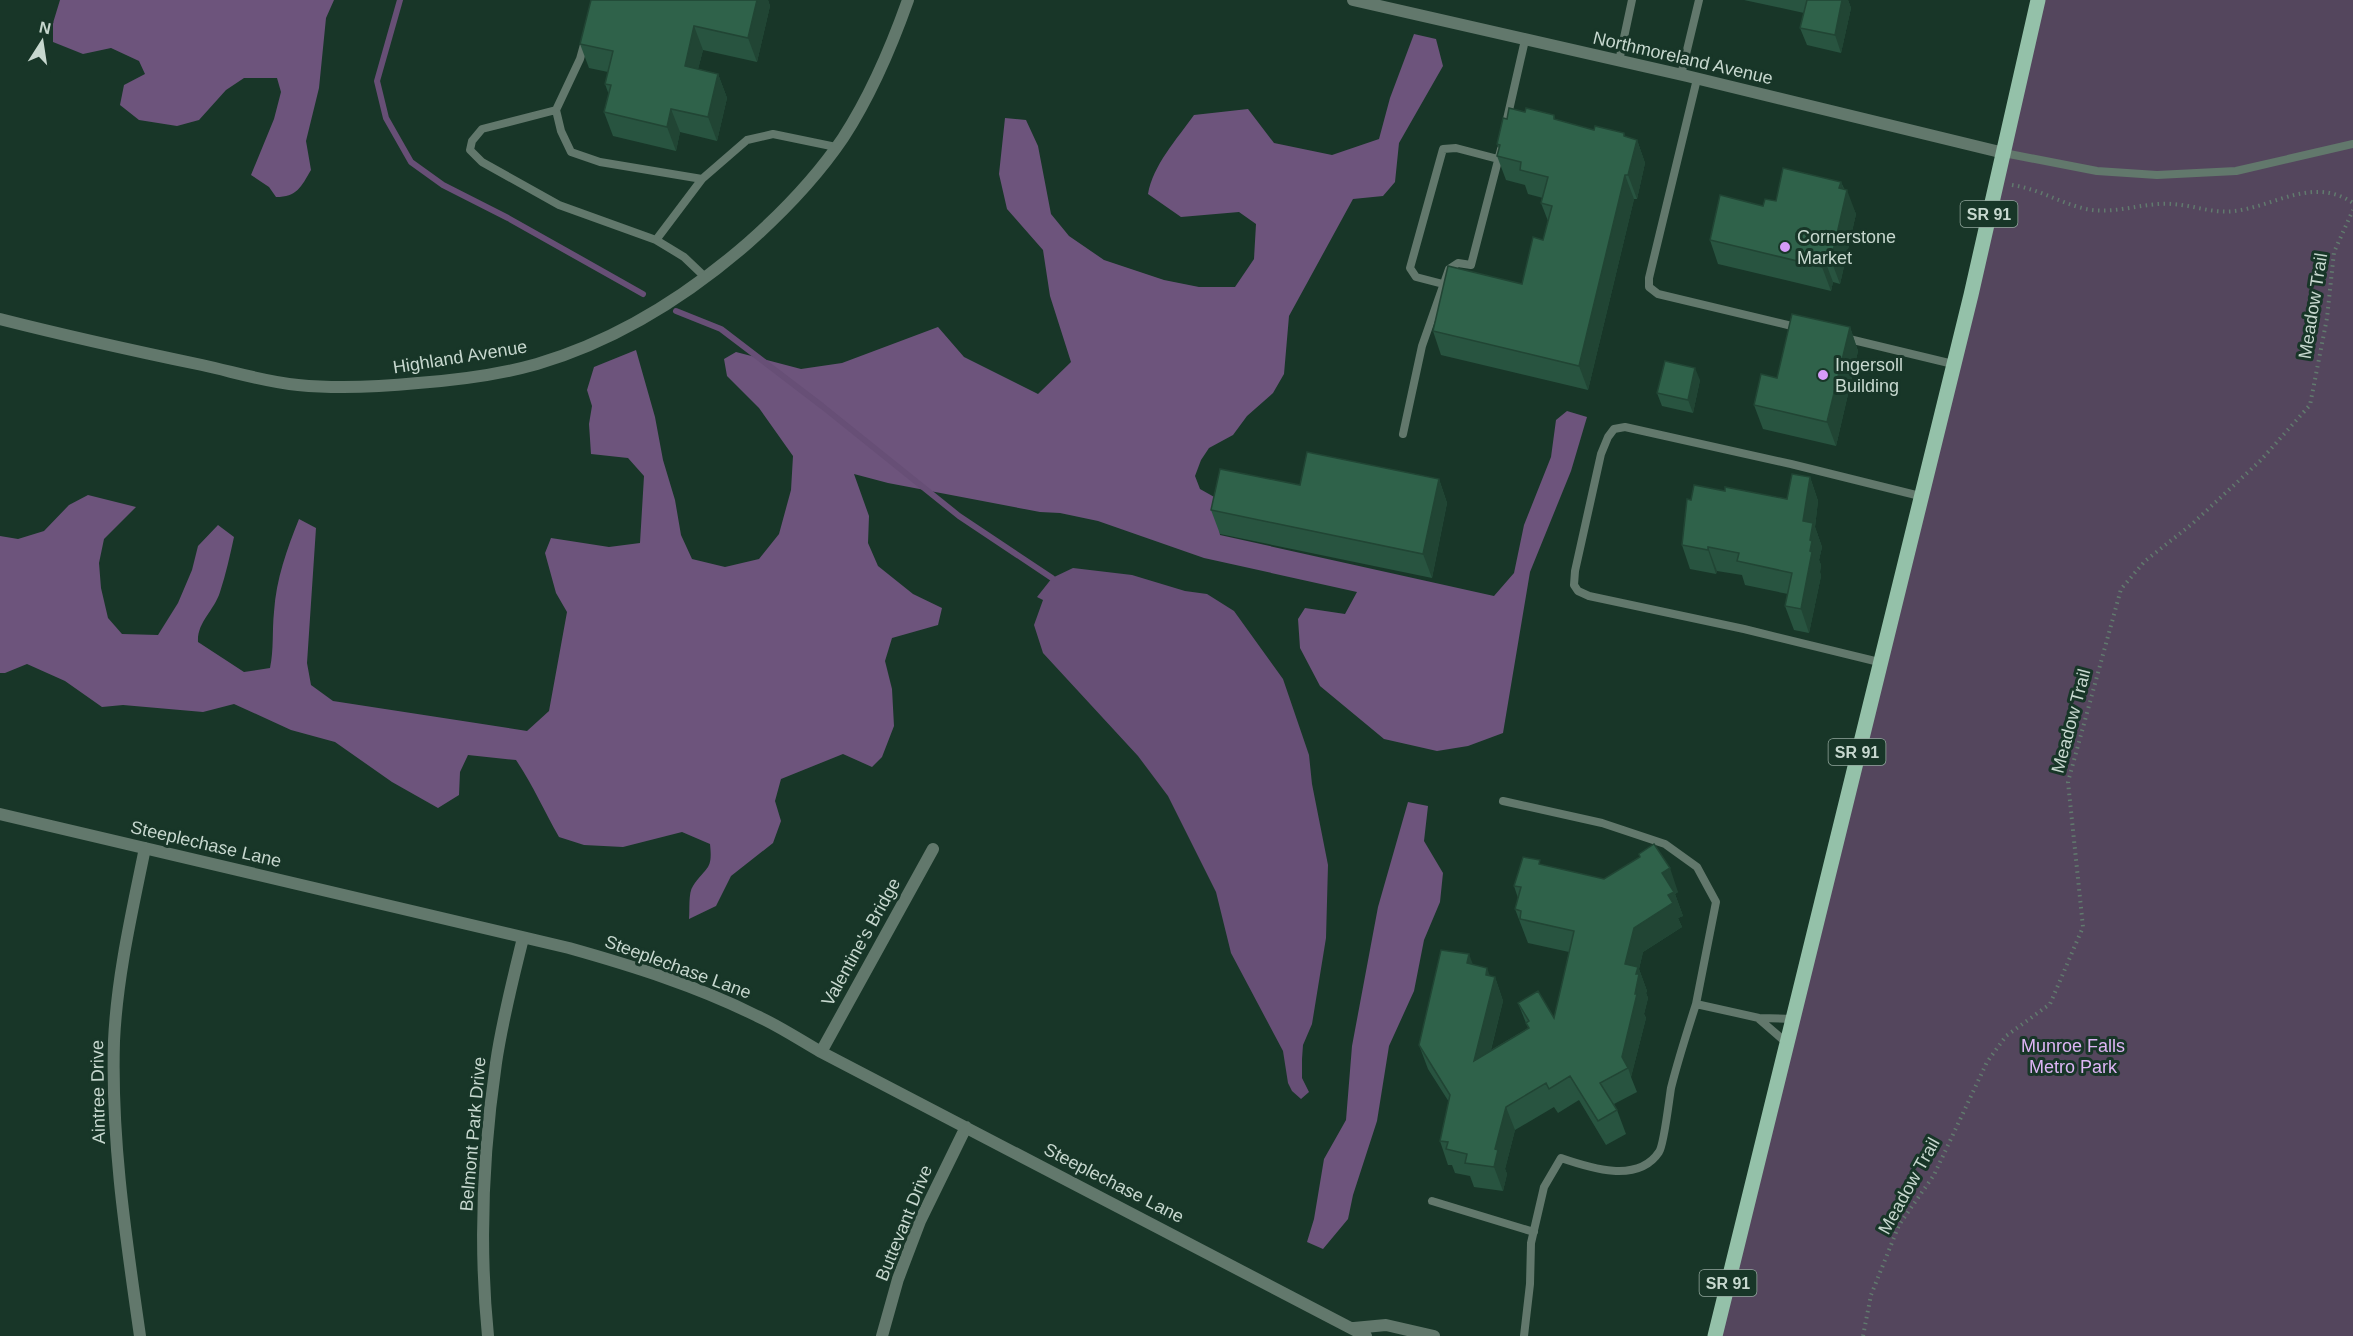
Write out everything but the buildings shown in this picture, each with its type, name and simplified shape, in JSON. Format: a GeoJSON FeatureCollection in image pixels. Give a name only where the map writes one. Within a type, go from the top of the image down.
{"type":"FeatureCollection","features":[{"type":"Feature","properties":{"kind":"main road","name":"SR 91"},"geometry":{"type":"LineString","coordinates":[[1715,1336],[1997,183],[2038,0]]}},
{"type":"Feature","properties":{"kind":"street","name":"Highland Avenue"},"geometry":{"type":"LineString","coordinates":[[0,320],[296,385],[347,388],[388,386],[465,378],[537,364],[585,347],[669,302],[706,278],[785,210],[836,147],[859,111],[882,67],[908,0]]}},
{"type":"Feature","properties":{"kind":"street","name":"Northmoreland Avenue"},"geometry":{"type":"LineString","coordinates":[[1353,0],[1682,75],[2004,153]]}},
{"type":"Feature","properties":{"kind":"street","name":"Steeplechase Lane"},"geometry":{"type":"LineString","coordinates":[[0,814],[623,963],[698,990],[758,1016],[822,1052],[1366,1336]]}},
{"type":"Feature","properties":{"kind":"street","name":"Aintree Drive"},"geometry":{"type":"LineString","coordinates":[[140,1336],[120,1195],[113,1102],[118,999],[145,848]]}},
{"type":"Feature","properties":{"kind":"street","name":"Valentine's Bridge"},"geometry":{"type":"LineString","coordinates":[[822,1052],[933,849]]}},
{"type":"Feature","properties":{"kind":"street","name":"Belmont Park Drive"},"geometry":{"type":"LineString","coordinates":[[488,1336],[484,1264],[487,1139],[496,1062],[523,938]]}},
{"type":"Feature","properties":{"kind":"street","name":"Buttevant Drive"},"geometry":{"type":"LineString","coordinates":[[882,1336],[898,1279],[920,1221],[966,1127]]}},
{"type":"Feature","properties":{"kind":"street"},"geometry":{"type":"LineString","coordinates":[[1354,1328],[1386,1325],[1434,1336]]}},
{"type":"Feature","properties":{"kind":"lane"},"geometry":{"type":"LineString","coordinates":[[1619,61],[1632,0]]}},
{"type":"Feature","properties":{"kind":"lane"},"geometry":{"type":"LineString","coordinates":[[1682,75],[1699,0]]}},
{"type":"Feature","properties":{"kind":"lane"},"geometry":{"type":"LineString","coordinates":[[587,30],[580,59],[556,110],[561,131],[571,152],[600,162],[702,179]]}},
{"type":"Feature","properties":{"kind":"lane"},"geometry":{"type":"LineString","coordinates":[[1506,127],[1525,40]]}},
{"type":"Feature","properties":{"kind":"lane"},"geometry":{"type":"LineString","coordinates":[[1697,79],[1649,278],[1649,287],[1658,294],[1807,329]]}},
{"type":"Feature","properties":{"kind":"lane"},"geometry":{"type":"LineString","coordinates":[[556,110],[482,129],[472,141],[470,150],[482,162],[559,205],[656,240],[684,257],[706,278]]}},
{"type":"Feature","properties":{"kind":"lane"},"geometry":{"type":"LineString","coordinates":[[656,240],[702,179],[747,140],[773,134],[836,147]]}},
{"type":"Feature","properties":{"kind":"lane"},"geometry":{"type":"LineString","coordinates":[[1403,434],[1422,346],[1449,269],[1458,263],[1471,266],[1503,137]]}},
{"type":"Feature","properties":{"kind":"lane"},"geometry":{"type":"LineString","coordinates":[[2004,153],[2097,171],[2157,175],[2236,171],[2353,144]]}},
{"type":"Feature","properties":{"kind":"lane"},"geometry":{"type":"LineString","coordinates":[[1443,284],[1416,277],[1410,268],[1443,149],[1456,148],[1498,159]]}},
{"type":"Feature","properties":{"kind":"lane"},"geometry":{"type":"LineString","coordinates":[[1840,337],[1953,364]]}},
{"type":"Feature","properties":{"kind":"lane"},"geometry":{"type":"LineString","coordinates":[[1879,662],[1744,629],[1589,596],[1578,591],[1574,585],[1575,571],[1601,454],[1614,429],[1625,427],[1920,496]]}},
{"type":"Feature","properties":{"kind":"lane"},"geometry":{"type":"LineString","coordinates":[[1503,801],[1602,823],[1665,844],[1697,867],[1716,902],[1696,1004],[1671,1088],[1660,1151],[1644,1166],[1620,1171],[1591,1168],[1561,1158],[1544,1187],[1531,1243],[1530,1284],[1524,1336]]}},
{"type":"Feature","properties":{"kind":"lane"},"geometry":{"type":"LineString","coordinates":[[1696,1004],[1759,1018],[1794,1019]]}},
{"type":"Feature","properties":{"kind":"lane"},"geometry":{"type":"LineString","coordinates":[[1759,1018],[1788,1044]]}},
{"type":"Feature","properties":{"kind":"lane"},"geometry":{"type":"LineString","coordinates":[[1432,1201],[1534,1232]]}},
{"type":"Feature","properties":{"kind":"path"},"geometry":{"type":"LineString","coordinates":[[1997,183],[2031,188],[2064,202],[2100,211],[2173,204],[2219,212],[2236,211],[2288,195],[2320,192],[2339,196],[2353,203]]}},
{"type":"Feature","properties":{"kind":"path","name":"Meadow Trail"},"geometry":{"type":"LineString","coordinates":[[1863,1336],[1871,1295],[1899,1225],[1934,1175],[1987,1062],[2006,1036],[2050,1004],[2083,927],[2068,782],[2121,590],[2145,561],[2192,525],[2260,461],[2310,405],[2327,318],[2334,252],[2353,210]]}},
{"type":"Feature","properties":{"kind":"green space","name":"Munroe Falls Metro Park"},"geometry":{"type":"Polygon","coordinates":[[[2038,0],[2353,0],[2353,1336],[1715,1336],[2038,0]]]}},
{"type":"Feature","properties":{"kind":"shaded area"},"geometry":{"type":"Polygon","coordinates":[[[60,0],[334,0],[326,18],[319,88],[306,141],[311,170],[298,190],[283,197],[276,197],[269,187],[251,175],[274,119],[281,92],[277,78],[244,78],[226,90],[199,120],[177,126],[139,120],[120,105],[124,85],[145,74],[139,61],[111,48],[83,54],[53,42],[53,23],[60,0]]]}},
{"type":"Feature","properties":{"kind":"shaded area"},"geometry":{"type":"Polygon","coordinates":[[[1414,34],[1436,39],[1443,66],[1399,143],[1395,182],[1383,196],[1353,199],[1289,316],[1284,374],[1273,393],[1247,416],[1233,435],[1209,448],[1195,476],[1200,489],[1216,498],[1220,535],[1494,596],[1514,573],[1524,525],[1551,457],[1556,420],[1567,411],[1587,417],[1571,471],[1530,572],[1503,733],[1468,746],[1437,751],[1384,739],[1320,686],[1300,648],[1298,619],[1305,608],[1345,614],[1357,592],[1204,558],[1098,521],[888,483],[854,474],[869,516],[868,543],[878,566],[913,594],[942,608],[938,625],[892,638],[885,661],[892,689],[894,726],[882,757],[872,767],[843,754],[781,779],[775,801],[781,821],[773,843],[731,876],[716,906],[689,919],[691,889],[708,868],[710,844],[682,832],[623,847],[584,845],[559,837],[516,760],[468,755],[460,772],[459,795],[438,808],[392,782],[335,742],[291,730],[234,704],[203,712],[123,705],[102,707],[65,681],[27,664],[0,673],[0,536],[18,539],[44,531],[69,505],[88,495],[136,507],[104,539],[99,563],[101,588],[108,618],[122,634],[158,635],[178,603],[192,570],[198,546],[218,525],[234,537],[220,592],[200,628],[198,642],[244,672],[270,668],[277,588],[286,553],[299,519],[316,528],[307,663],[311,685],[333,701],[527,731],[549,711],[567,612],[556,593],[545,553],[551,538],[609,547],[640,543],[644,476],[628,458],[591,454],[589,424],[592,406],[587,390],[594,367],[636,350],[655,417],[681,535],[692,559],[725,567],[759,559],[779,534],[791,490],[793,456],[759,408],[727,376],[724,359],[736,352],[801,369],[842,363],[938,327],[964,357],[1038,394],[1071,362],[1050,296],[1043,250],[1007,209],[999,174],[1005,118],[1026,120],[1038,146],[1051,214],[1069,236],[1104,260],[1164,280],[1199,287],[1235,287],[1254,259],[1256,224],[1239,212],[1181,217],[1148,194],[1155,173],[1173,143],[1194,115],[1248,109],[1274,143],[1332,155],[1379,139],[1390,98],[1414,34]]]}},
{"type":"Feature","properties":{"kind":"shaded area"},"geometry":{"type":"Polygon","coordinates":[[[1073,568],[1132,575],[1185,591],[1207,594],[1234,611],[1283,679],[1309,755],[1312,784],[1328,865],[1326,938],[1312,1024],[1303,1045],[1302,1078],[1309,1092],[1301,1099],[1292,1091],[1288,1083],[1283,1051],[1231,953],[1216,892],[1168,796],[1138,756],[1043,653],[1034,625],[1043,600],[1037,597],[1052,578],[1073,568]]]}},
{"type":"Feature","properties":{"kind":"shaded area"},"geometry":{"type":"Polygon","coordinates":[[[1408,802],[1428,806],[1424,841],[1443,873],[1440,902],[1424,940],[1414,991],[1389,1046],[1377,1121],[1353,1195],[1348,1219],[1323,1249],[1307,1242],[1314,1219],[1324,1159],[1346,1120],[1352,1046],[1378,907],[1408,802]]]}},
{"type":"Feature","properties":{"kind":"waterway"},"geometry":{"type":"LineString","coordinates":[[400,0],[377,81],[386,118],[411,162],[443,185],[508,218],[643,294]]}},
{"type":"Feature","properties":{"kind":"waterway"},"geometry":{"type":"LineString","coordinates":[[676,311],[721,329],[822,406],[959,516],[1052,578]]}},
{"type":"Feature","properties":{"kind":"place","name":"Cornerstone Market"},"geometry":{"type":"Point","coordinates":[1785,247]}},
{"type":"Feature","properties":{"kind":"place","name":"Ingersoll Building"},"geometry":{"type":"Point","coordinates":[1823,375]}}]}
